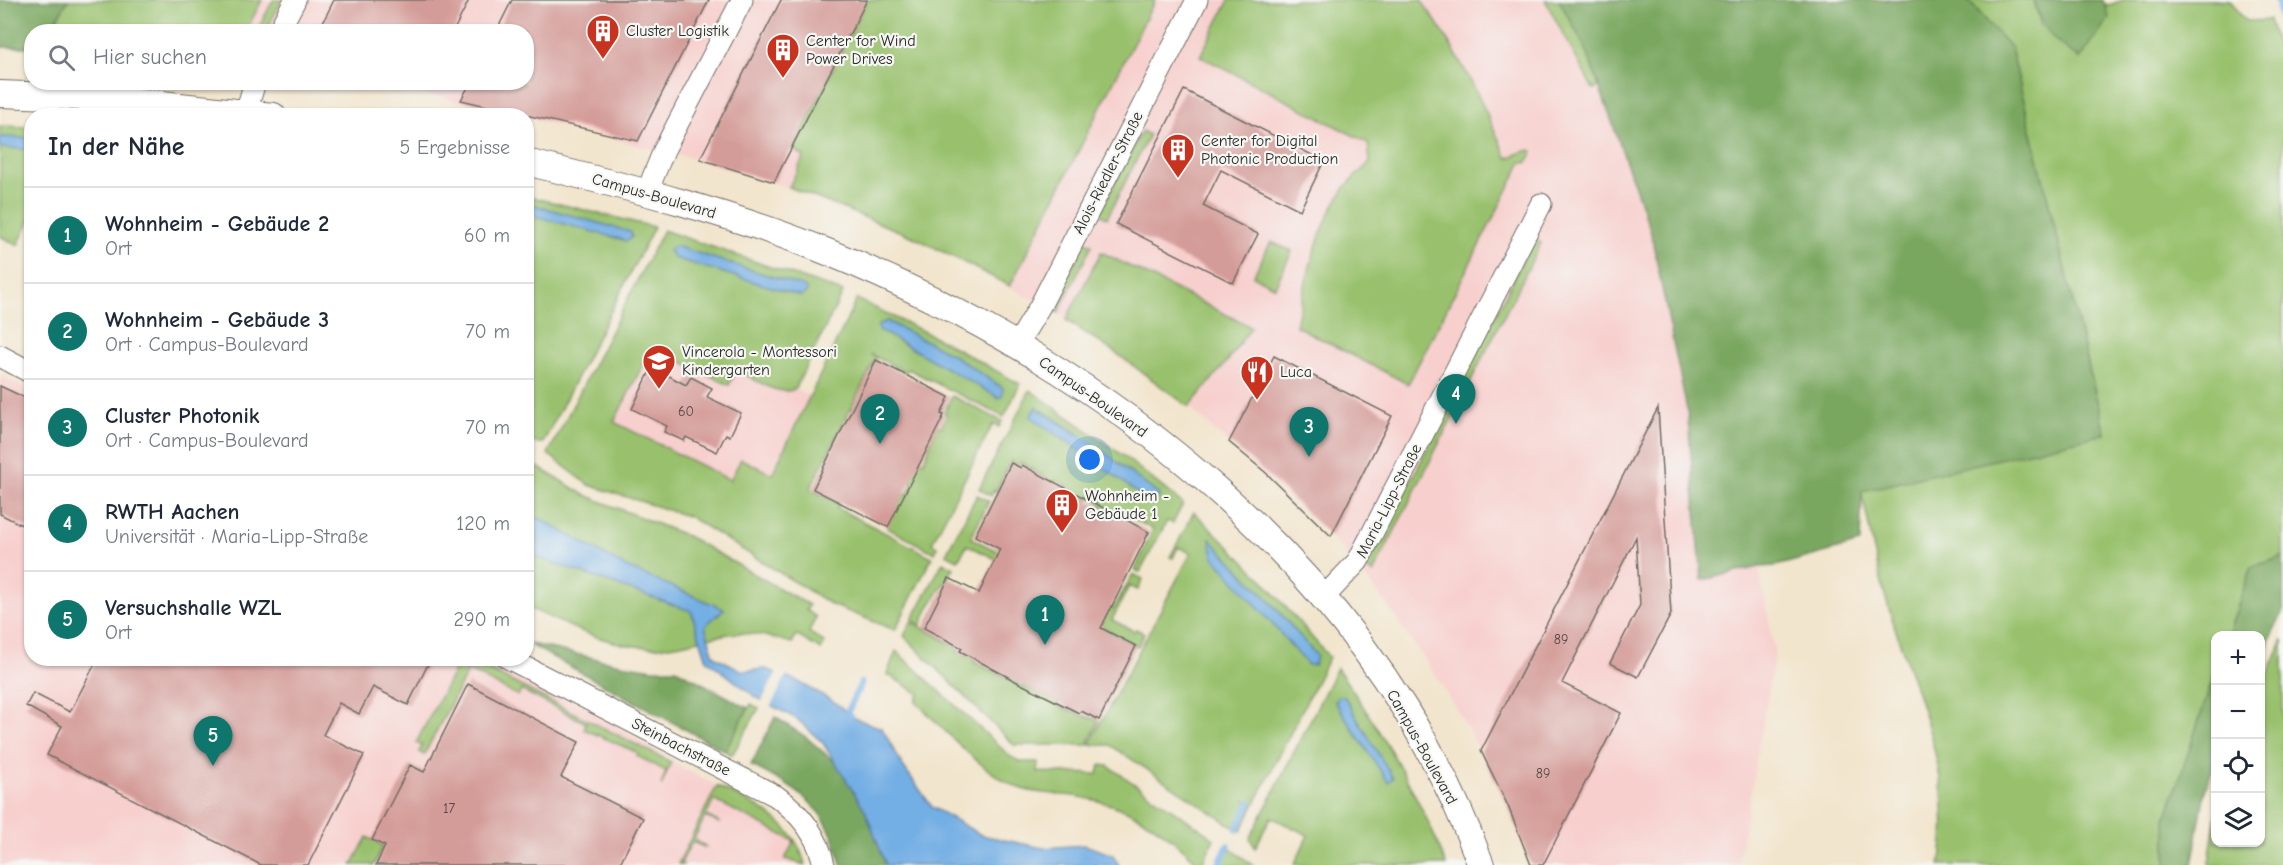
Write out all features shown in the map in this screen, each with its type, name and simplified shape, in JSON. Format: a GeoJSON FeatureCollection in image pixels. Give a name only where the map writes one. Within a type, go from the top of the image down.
{"type":"FeatureCollection","features":[{"type":"Feature","properties":{"kind":"street"},"geometry":{"type":"LineString","coordinates":[[282,24],[294,0]]}},
{"type":"Feature","properties":{"kind":"street"},"geometry":{"type":"LineString","coordinates":[[647,192],[664,150],[742,0]]}},
{"type":"Feature","properties":{"kind":"street","name":"Alois-Riedler-Straße"},"geometry":{"type":"LineString","coordinates":[[1017,345],[1040,306],[1197,0]]}},
{"type":"Feature","properties":{"kind":"street"},"geometry":{"type":"LineString","coordinates":[[247,108],[253,90]]}},
{"type":"Feature","properties":{"kind":"street"},"geometry":{"type":"LineString","coordinates":[[0,94],[105,98],[206,108]]}},
{"type":"Feature","properties":{"kind":"street","name":"Campus-Boulevard"},"geometry":{"type":"LineString","coordinates":[[534,164],[647,192],[826,252],[923,294],[1017,345],[1144,431],[1219,492],[1324,597],[1390,689],[1433,760],[1481,865]]}},
{"type":"Feature","properties":{"kind":"street","name":"Maria-Lipp-Straße"},"geometry":{"type":"LineString","coordinates":[[1324,597],[1358,561],[1541,204]]}},
{"type":"Feature","properties":{"kind":"street"},"geometry":{"type":"LineString","coordinates":[[0,356],[24,369]]}},
{"type":"Feature","properties":{"kind":"street","name":"Steinbachstraße"},"geometry":{"type":"LineString","coordinates":[[524,666],[776,796],[797,811],[813,834],[824,865]]}},
{"type":"Feature","properties":{"kind":"shaded area"},"geometry":{"type":"Polygon","coordinates":[[[68,0],[1573,0],[1776,566],[1759,567],[1775,654],[1738,865],[1531,865],[1508,806],[1469,730],[1428,664],[1376,590],[1331,536],[1189,407],[1051,309],[916,238],[817,196],[694,159],[534,120],[534,108],[486,108],[399,90],[534,90],[534,24],[54,24],[68,0]]]}},
{"type":"Feature","properties":{"kind":"shaded area"},"geometry":{"type":"Polygon","coordinates":[[[652,347],[798,382],[795,389],[810,396],[772,474],[730,480],[614,422],[652,347]]]}},
{"type":"Feature","properties":{"kind":"shaded area"},"geometry":{"type":"Polygon","coordinates":[[[0,376],[24,388],[24,666],[501,666],[603,716],[673,762],[776,818],[796,840],[805,865],[0,865],[0,376]]]}},
{"type":"Feature","properties":{"kind":"green space"},"geometry":{"type":"Polygon","coordinates":[[[0,0],[68,0],[53,24],[24,24],[24,47],[0,47],[0,0]]]}},
{"type":"Feature","properties":{"kind":"green space"},"geometry":{"type":"Polygon","coordinates":[[[68,0],[262,0],[250,24],[54,24],[68,0]]]}},
{"type":"Feature","properties":{"kind":"green space"},"geometry":{"type":"Polygon","coordinates":[[[273,0],[282,0],[270,24],[261,24],[273,0]]]}},
{"type":"Feature","properties":{"kind":"green space"},"geometry":{"type":"Polygon","coordinates":[[[867,0],[1155,0],[1010,286],[916,238],[789,187],[804,156],[793,150],[867,0]]]}},
{"type":"Feature","properties":{"kind":"green space"},"geometry":{"type":"Polygon","coordinates":[[[1229,0],[1421,0],[1469,77],[1507,158],[1529,150],[1533,151],[1527,163],[1522,162],[1408,384],[1296,326],[1319,238],[1334,204],[1344,189],[1370,162],[1368,143],[1200,56],[1229,0]]]}},
{"type":"Feature","properties":{"kind":"green space"},"geometry":{"type":"Polygon","coordinates":[[[1545,0],[1559,0],[1586,49],[1599,87],[1593,89],[1545,0]]]}},
{"type":"Feature","properties":{"kind":"green space"},"geometry":{"type":"Polygon","coordinates":[[[1559,0],[1968,0],[2011,48],[2105,434],[1862,491],[1860,543],[1776,566],[1759,567],[1702,580],[1687,410],[1650,229],[1586,49],[1559,0]]]}},
{"type":"Feature","properties":{"kind":"green space"},"geometry":{"type":"Polygon","coordinates":[[[1968,0],[2034,0],[2041,26],[2105,11],[2106,4],[2123,0],[2230,0],[2246,21],[2269,20],[2283,64],[2283,557],[2251,567],[2229,631],[2211,631],[2211,704],[2176,787],[2166,819],[2166,865],[1940,865],[1944,831],[1943,799],[1938,767],[1931,736],[1885,597],[1861,491],[2105,433],[2011,48],[1968,0]]]}},
{"type":"Feature","properties":{"kind":"green space"},"geometry":{"type":"Polygon","coordinates":[[[2034,0],[2103,0],[2109,18],[2080,59],[2050,35],[2041,21],[2034,0]]]}},
{"type":"Feature","properties":{"kind":"green space"},"geometry":{"type":"Polygon","coordinates":[[[0,126],[24,127],[24,232],[18,245],[0,236],[0,126]]]}},
{"type":"Feature","properties":{"kind":"green space"},"geometry":{"type":"Polygon","coordinates":[[[1142,131],[1149,135],[1107,218],[1099,214],[1142,131]]]}},
{"type":"Feature","properties":{"kind":"green space"},"geometry":{"type":"Polygon","coordinates":[[[534,198],[654,227],[543,443],[534,442],[534,198]]]}},
{"type":"Feature","properties":{"kind":"green space"},"geometry":{"type":"Polygon","coordinates":[[[663,230],[843,292],[795,389],[781,391],[773,389],[737,370],[729,385],[652,347],[614,422],[730,480],[741,459],[772,474],[857,299],[945,342],[1020,384],[1004,417],[908,369],[906,372],[870,354],[876,358],[810,489],[839,504],[837,508],[932,557],[895,630],[832,605],[690,517],[589,485],[548,454],[663,230]]]}},
{"type":"Feature","properties":{"kind":"green space"},"geometry":{"type":"Polygon","coordinates":[[[1534,239],[1541,243],[1373,573],[1366,569],[1534,239]]]}},
{"type":"Feature","properties":{"kind":"green space"},"geometry":{"type":"Polygon","coordinates":[[[1085,242],[1092,245],[1058,313],[1051,309],[1085,242]]]}},
{"type":"Feature","properties":{"kind":"green space"},"geometry":{"type":"Polygon","coordinates":[[[1271,242],[1292,251],[1275,287],[1253,276],[1271,242]]]}},
{"type":"Feature","properties":{"kind":"green space"},"geometry":{"type":"Polygon","coordinates":[[[1101,252],[1251,327],[1229,359],[1189,407],[1116,353],[1066,320],[1101,252]]]}},
{"type":"Feature","properties":{"kind":"green space"},"geometry":{"type":"Polygon","coordinates":[[[1030,390],[1125,457],[1183,504],[1173,523],[1167,521],[1140,572],[1135,570],[1153,529],[1124,515],[1122,518],[1101,507],[1102,504],[1090,497],[1088,500],[1067,490],[1068,486],[1056,480],[1054,483],[1021,462],[1019,465],[1011,461],[996,491],[994,490],[991,496],[979,489],[1030,390]]]}},
{"type":"Feature","properties":{"kind":"green space"},"geometry":{"type":"Polygon","coordinates":[[[952,396],[1002,421],[999,427],[993,424],[932,543],[938,547],[935,553],[887,528],[903,494],[907,495],[913,483],[909,482],[920,460],[924,462],[937,426],[941,427],[947,415],[944,413],[952,396]]]}},
{"type":"Feature","properties":{"kind":"green space"},"geometry":{"type":"Polygon","coordinates":[[[534,465],[585,495],[687,536],[809,605],[806,610],[816,617],[809,632],[825,643],[821,650],[796,635],[792,643],[745,633],[669,646],[632,646],[586,633],[534,610],[534,465]]]}},
{"type":"Feature","properties":{"kind":"green space"},"geometry":{"type":"Polygon","coordinates":[[[977,495],[989,501],[971,538],[1113,609],[1133,574],[1143,579],[1138,590],[1129,586],[1112,620],[1134,631],[1136,629],[1144,633],[1138,646],[1019,584],[996,559],[967,545],[958,560],[946,554],[977,495]]]}},
{"type":"Feature","properties":{"kind":"green space"},"geometry":{"type":"Polygon","coordinates":[[[1194,512],[1262,579],[1329,657],[1241,831],[1238,830],[1253,804],[1246,801],[1248,804],[1235,828],[1110,745],[1089,745],[1191,553],[1178,547],[1173,558],[1170,557],[1194,512]]]}},
{"type":"Feature","properties":{"kind":"green space"},"geometry":{"type":"Polygon","coordinates":[[[2283,557],[2283,611],[2265,649],[2265,631],[2229,631],[2251,567],[2283,557]]]}},
{"type":"Feature","properties":{"kind":"green space"},"geometry":{"type":"Polygon","coordinates":[[[943,562],[954,568],[929,607],[921,625],[912,620],[943,562]]]}},
{"type":"Feature","properties":{"kind":"green space"},"geometry":{"type":"Polygon","coordinates":[[[911,622],[959,649],[958,653],[975,658],[974,662],[1011,680],[1018,680],[1017,684],[1059,702],[1058,706],[1099,721],[1087,745],[1014,745],[904,636],[911,622]]]}},
{"type":"Feature","properties":{"kind":"green space"},"geometry":{"type":"Polygon","coordinates":[[[2283,639],[2283,865],[2209,865],[2211,847],[2265,847],[2265,682],[2283,639]]]}},
{"type":"Feature","properties":{"kind":"green space"},"geometry":{"type":"Polygon","coordinates":[[[534,645],[620,664],[654,669],[676,669],[748,708],[725,751],[534,647],[534,645]]]}},
{"type":"Feature","properties":{"kind":"green space"},"geometry":{"type":"Polygon","coordinates":[[[896,651],[1011,757],[1021,762],[1038,762],[1038,772],[1098,774],[1100,765],[1108,766],[1201,829],[1214,839],[1202,864],[1200,865],[1160,830],[1130,813],[1098,801],[1024,790],[990,771],[916,702],[919,694],[887,674],[896,651]]]}},
{"type":"Feature","properties":{"kind":"green space"},"geometry":{"type":"Polygon","coordinates":[[[456,666],[468,671],[424,755],[419,752],[422,746],[416,743],[456,666]]]}},
{"type":"Feature","properties":{"kind":"green space"},"geometry":{"type":"Polygon","coordinates":[[[460,666],[481,666],[671,762],[661,786],[666,771],[637,756],[638,753],[584,729],[586,723],[521,690],[518,696],[460,666]]]}},
{"type":"Feature","properties":{"kind":"green space"},"geometry":{"type":"Polygon","coordinates":[[[1337,668],[1398,763],[1424,813],[1446,865],[1294,865],[1308,835],[1271,817],[1255,848],[1250,838],[1337,668]]]}},
{"type":"Feature","properties":{"kind":"green space"},"geometry":{"type":"Polygon","coordinates":[[[2211,684],[2211,774],[2205,791],[2192,865],[2166,865],[2166,819],[2211,684]]]}},
{"type":"Feature","properties":{"kind":"green space"},"geometry":{"type":"Polygon","coordinates":[[[751,704],[759,708],[732,755],[725,751],[751,704]]]}},
{"type":"Feature","properties":{"kind":"green space"},"geometry":{"type":"Polygon","coordinates":[[[775,717],[806,737],[858,782],[895,865],[841,865],[836,845],[821,815],[810,803],[784,783],[751,765],[775,717]]]}},
{"type":"Feature","properties":{"kind":"green space"},"geometry":{"type":"Polygon","coordinates":[[[717,786],[758,807],[783,825],[800,849],[805,865],[785,859],[794,841],[714,800],[706,816],[720,823],[705,817],[694,839],[707,848],[692,842],[681,863],[684,865],[678,864],[717,786]]]}},
{"type":"Feature","properties":{"kind":"green space"},"geometry":{"type":"Polygon","coordinates":[[[367,837],[383,846],[374,865],[352,865],[367,837]]]}},
{"type":"Feature","properties":{"kind":"green space"},"geometry":{"type":"Polygon","coordinates":[[[1230,848],[1253,865],[1221,865],[1230,848]]]}},
{"type":"Feature","properties":{"kind":"water"},"geometry":{"type":"Polygon","coordinates":[[[0,137],[24,138],[24,149],[0,148],[0,137]]]}},
{"type":"Feature","properties":{"kind":"water"},"geometry":{"type":"Polygon","coordinates":[[[534,205],[631,232],[632,237],[627,241],[534,216],[534,205]]]}},
{"type":"Feature","properties":{"kind":"water"},"geometry":{"type":"Polygon","coordinates":[[[675,246],[805,287],[807,292],[801,296],[674,258],[669,250],[675,246]]]}},
{"type":"Feature","properties":{"kind":"water"},"geometry":{"type":"Polygon","coordinates":[[[887,321],[953,355],[1003,388],[1002,397],[999,398],[879,330],[878,325],[887,321]]]}},
{"type":"Feature","properties":{"kind":"water"},"geometry":{"type":"Polygon","coordinates":[[[1036,407],[1095,445],[1159,495],[1156,504],[1150,503],[1089,456],[1030,417],[1036,407]]]}},
{"type":"Feature","properties":{"kind":"water"},"geometry":{"type":"Polygon","coordinates":[[[534,518],[541,519],[624,566],[724,609],[705,626],[714,656],[743,671],[766,669],[797,681],[836,703],[854,718],[882,728],[903,766],[932,807],[981,835],[1043,848],[1085,845],[1113,855],[1119,865],[886,865],[865,810],[823,743],[797,719],[756,697],[707,660],[691,611],[534,556],[534,518]]]}},
{"type":"Feature","properties":{"kind":"water"},"geometry":{"type":"Polygon","coordinates":[[[1210,539],[1267,598],[1317,656],[1314,665],[1308,665],[1213,556],[1210,539]]]}},
{"type":"Feature","properties":{"kind":"water"},"geometry":{"type":"Polygon","coordinates":[[[1339,696],[1344,696],[1393,778],[1388,782],[1335,702],[1339,696]]]}},
{"type":"Feature","properties":{"kind":"pier"},"geometry":{"type":"Polygon","coordinates":[[[778,670],[787,674],[770,708],[761,703],[778,670]]]}},
{"type":"Feature","properties":{"kind":"building"},"geometry":{"type":"Polygon","coordinates":[[[334,0],[469,0],[457,24],[322,24],[334,0]]]}},
{"type":"Feature","properties":{"kind":"building","name":"Cluster Logistik"},"geometry":{"type":"Polygon","coordinates":[[[512,0],[709,0],[638,141],[534,117],[534,108],[496,108],[461,100],[467,90],[534,90],[534,24],[500,24],[512,0]]]}},
{"type":"Feature","properties":{"kind":"building","name":"Center for Wind Power Drives"},"geometry":{"type":"Polygon","coordinates":[[[781,0],[867,0],[774,182],[700,159],[781,0]]]}},
{"type":"Feature","properties":{"kind":"building","name":"Center for Digital Photonic Production"},"geometry":{"type":"Polygon","coordinates":[[[1184,90],[1324,161],[1300,210],[1221,170],[1203,206],[1258,234],[1233,283],[1116,224],[1184,90]]]}},
{"type":"Feature","properties":{"kind":"building"},"geometry":{"type":"Polygon","coordinates":[[[1274,356],[1392,416],[1331,536],[1265,472],[1229,442],[1274,356]]]}},
{"type":"Feature","properties":{"kind":"building"},"geometry":{"type":"Polygon","coordinates":[[[876,360],[949,397],[941,414],[944,415],[888,527],[813,489],[876,360]]]}},
{"type":"Feature","properties":{"kind":"building"},"geometry":{"type":"Polygon","coordinates":[[[652,367],[686,385],[691,377],[712,388],[707,397],[741,413],[730,436],[726,434],[717,452],[686,437],[684,441],[664,432],[667,426],[632,409],[652,367]]]}},
{"type":"Feature","properties":{"kind":"building"},"geometry":{"type":"Polygon","coordinates":[[[0,386],[24,397],[24,526],[0,514],[0,386]]]}},
{"type":"Feature","properties":{"kind":"building"},"geometry":{"type":"Polygon","coordinates":[[[1658,408],[1671,614],[1638,677],[1610,663],[1640,605],[1636,537],[1562,683],[1621,713],[1543,865],[1531,865],[1508,806],[1481,751],[1658,408]]]}},
{"type":"Feature","properties":{"kind":"building"},"geometry":{"type":"Polygon","coordinates":[[[1011,463],[1021,468],[1022,465],[1149,532],[1101,628],[1136,646],[1099,720],[1081,711],[1079,713],[1019,683],[960,651],[962,648],[924,628],[949,578],[979,593],[1000,549],[975,536],[1011,463]]]}},
{"type":"Feature","properties":{"kind":"building"},"geometry":{"type":"Polygon","coordinates":[[[94,666],[427,666],[408,705],[373,687],[359,714],[339,703],[323,735],[364,755],[308,865],[261,865],[47,755],[62,726],[26,706],[33,693],[70,712],[94,666]]]}},
{"type":"Feature","properties":{"kind":"building"},"geometry":{"type":"Polygon","coordinates":[[[468,684],[579,742],[561,777],[643,818],[619,865],[376,865],[385,846],[372,840],[410,765],[424,772],[468,684]]]}},
{"type":"Feature","properties":{"kind":"waterway"},"geometry":{"type":"LineString","coordinates":[[2278,0],[2283,28]]}},
{"type":"Feature","properties":{"kind":"waterway"},"geometry":{"type":"LineString","coordinates":[[851,717],[848,716],[849,708],[861,683]]}},
{"type":"Feature","properties":{"kind":"waterway"},"geometry":{"type":"LineString","coordinates":[[1237,829],[1250,803]]}},
{"type":"Feature","properties":{"kind":"waterway"},"geometry":{"type":"LineString","coordinates":[[1219,865],[1228,846]]}},
{"type":"Feature","properties":{"kind":"place","name":"Cluster Logistik"},"geometry":{"type":"Point","coordinates":[603,60]}},
{"type":"Feature","properties":{"kind":"place","name":"Center for Wind Power Drives"},"geometry":{"type":"Point","coordinates":[783,79]}},
{"type":"Feature","properties":{"kind":"place","name":"Center for Digital Photonic Production"},"geometry":{"type":"Point","coordinates":[1178,179]}},
{"type":"Feature","properties":{"kind":"place","name":"Vincerola - Montessori Kindergarten"},"geometry":{"type":"Point","coordinates":[659,390]}},
{"type":"Feature","properties":{"kind":"place","name":"Luca"},"geometry":{"type":"Point","coordinates":[1257,401]}},
{"type":"Feature","properties":{"kind":"place","name":"RWTH Aachen"},"geometry":{"type":"Point","coordinates":[1456,424]}},
{"type":"Feature","properties":{"kind":"place","name":"Wohnheim - Gebäude 3"},"geometry":{"type":"Point","coordinates":[880,444]}},
{"type":"Feature","properties":{"kind":"place","name":"Cluster Photonik"},"geometry":{"type":"Point","coordinates":[1309,457]}},
{"type":"Feature","properties":{"kind":"place","name":"Wohnheim - Gebäude 1"},"geometry":{"type":"Point","coordinates":[1062,534]}},
{"type":"Feature","properties":{"kind":"place","name":"Wohnheim - Gebäude 2"},"geometry":{"type":"Point","coordinates":[1045,645]}},
{"type":"Feature","properties":{"kind":"place","name":"Versuchshalle WZL"},"geometry":{"type":"Point","coordinates":[213,766]}}]}
